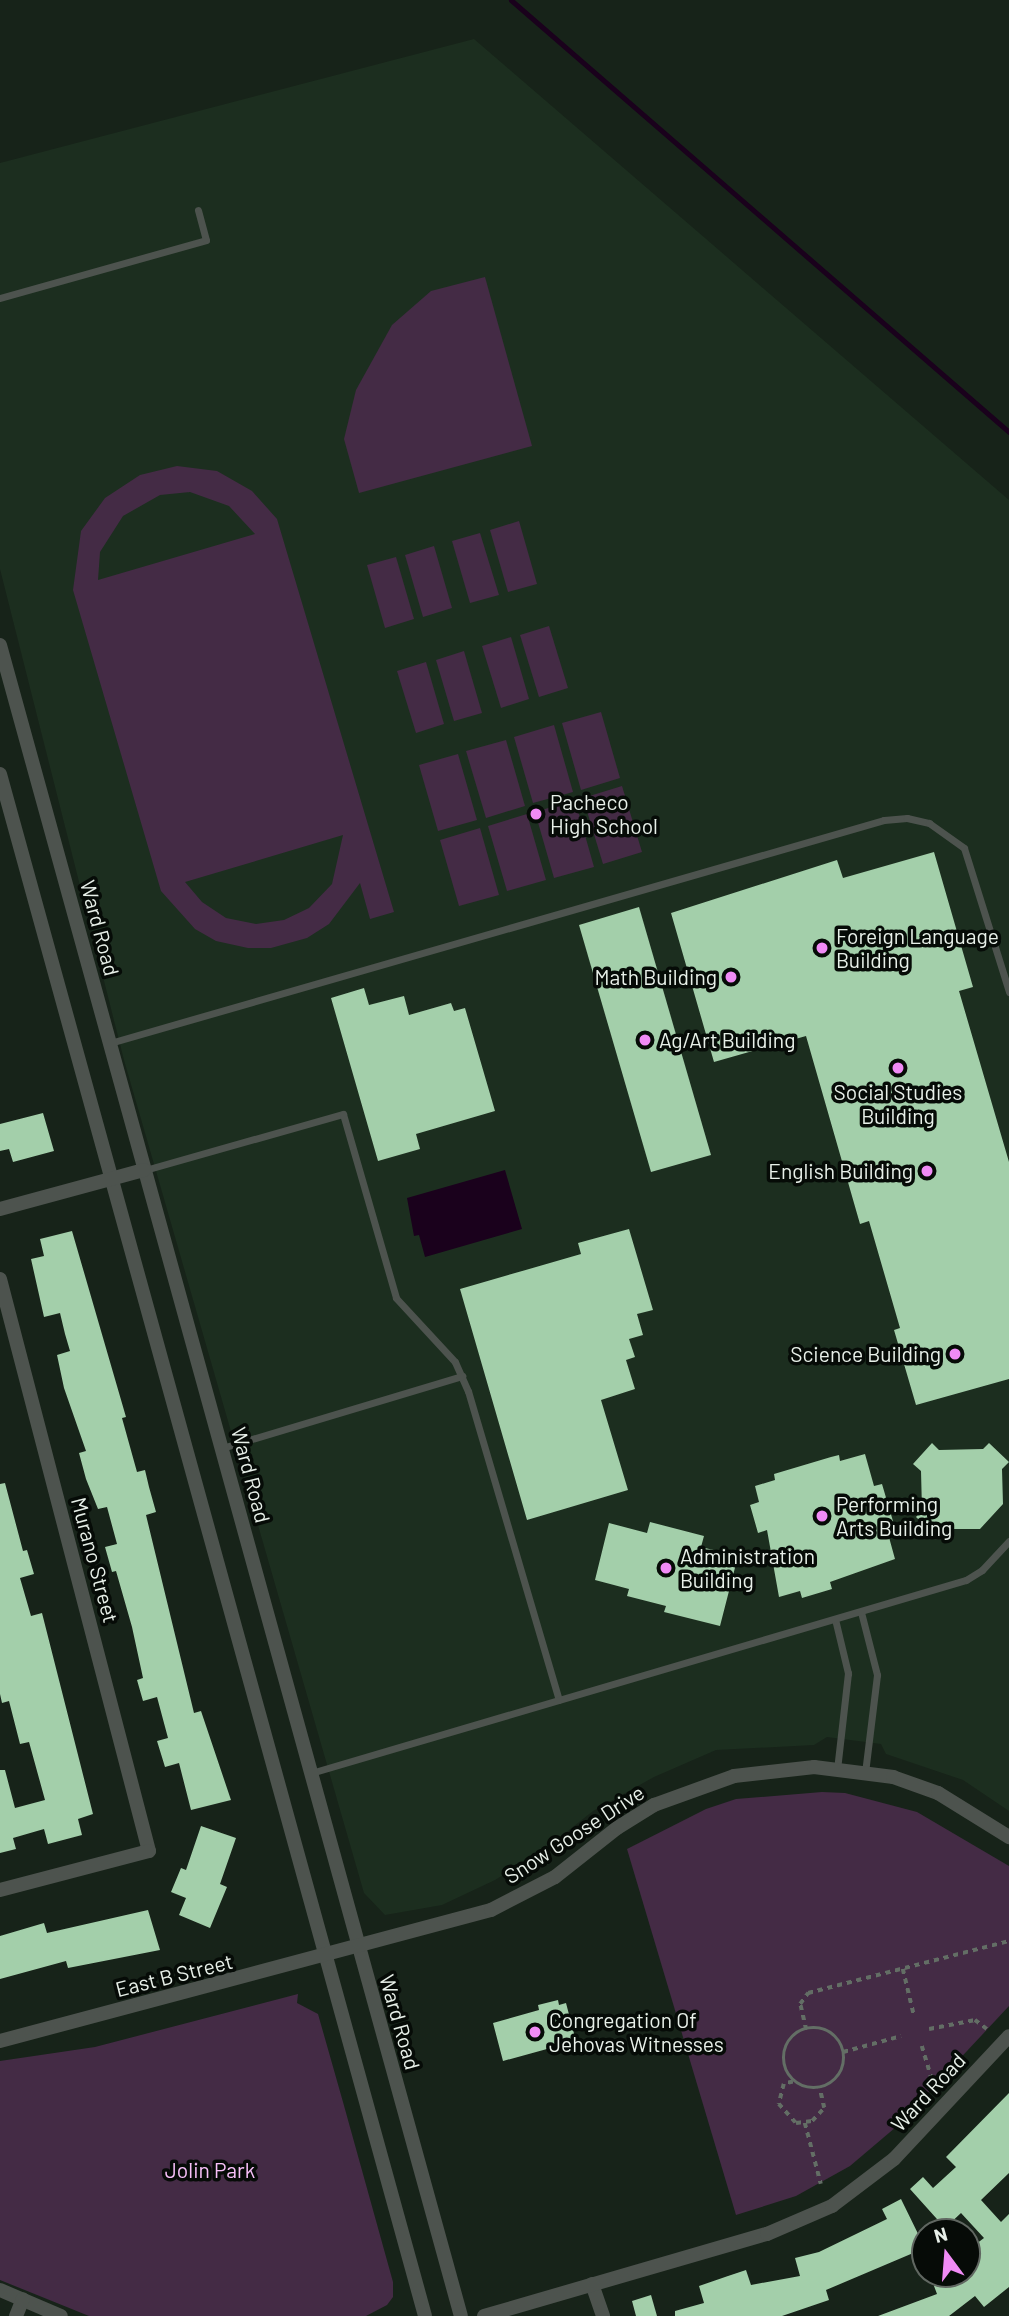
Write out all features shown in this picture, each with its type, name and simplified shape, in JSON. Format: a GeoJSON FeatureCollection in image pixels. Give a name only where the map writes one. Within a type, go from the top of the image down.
{"type":"FeatureCollection","features":[{"type":"Feature","properties":{"kind":"street","name":"Ward Road"},"geometry":{"type":"LineString","coordinates":[[0,645],[309,1773],[461,2316]]}},
{"type":"Feature","properties":{"kind":"street"},"geometry":{"type":"LineString","coordinates":[[0,774],[425,2316]]}},
{"type":"Feature","properties":{"kind":"street"},"geometry":{"type":"LineString","coordinates":[[0,1209],[144,1170]]}},
{"type":"Feature","properties":{"kind":"street","name":"Murano Street"},"geometry":{"type":"LineString","coordinates":[[0,1279],[149,1851],[0,1890]]}},
{"type":"Feature","properties":{"kind":"street","name":"Snow Goose Drive"},"geometry":{"type":"LineString","coordinates":[[358,1949],[502,1906],[555,1877],[617,1828],[693,1788],[774,1769],[837,1769],[893,1777],[938,1793],[1009,1837]]}},
{"type":"Feature","properties":{"kind":"street","name":"East B Street"},"geometry":{"type":"LineString","coordinates":[[0,2041],[358,1949]]}},
{"type":"Feature","properties":{"kind":"street","name":"Ward Road"},"geometry":{"type":"LineString","coordinates":[[484,2316],[767,2234],[832,2206],[894,2160],[1009,2036]]}},
{"type":"Feature","properties":{"kind":"street"},"geometry":{"type":"LineString","coordinates":[[592,2284],[603,2316]]}},
{"type":"Feature","properties":{"kind":"street"},"geometry":{"type":"LineString","coordinates":[[0,2290],[61,2316]]}},
{"type":"Feature","properties":{"kind":"street"},"geometry":{"type":"LineString","coordinates":[[16,2316],[23,2299]]}},
{"type":"Feature","properties":{"kind":"lane"},"geometry":{"type":"LineString","coordinates":[[0,298],[205,240],[198,210]]}},
{"type":"Feature","properties":{"kind":"lane"},"geometry":{"type":"LineString","coordinates":[[109,1043],[871,824],[907,818],[929,823],[964,848],[1009,992]]}},
{"type":"Feature","properties":{"kind":"lane"},"geometry":{"type":"LineString","coordinates":[[144,1170],[343,1114],[397,1298],[462,1376],[559,1700]]}},
{"type":"Feature","properties":{"kind":"lane"},"geometry":{"type":"LineString","coordinates":[[222,1448],[462,1376]]}},
{"type":"Feature","properties":{"kind":"lane"},"geometry":{"type":"LineString","coordinates":[[309,1773],[966,1580],[982,1570],[1009,1541]]}},
{"type":"Feature","properties":{"kind":"lane"},"geometry":{"type":"LineString","coordinates":[[861,1612],[877,1675],[865,1773]]}},
{"type":"Feature","properties":{"kind":"lane"},"geometry":{"type":"LineString","coordinates":[[835,1619],[848,1673],[837,1769]]}},
{"type":"Feature","properties":{"kind":"path"},"geometry":{"type":"LineString","coordinates":[[806,2030],[803,1996],[1009,1941]]}},
{"type":"Feature","properties":{"kind":"path"},"geometry":{"type":"LineString","coordinates":[[903,1969],[915,2015]]}},
{"type":"Feature","properties":{"kind":"path"},"geometry":{"type":"LineString","coordinates":[[929,2029],[975,2020],[987,2029]]}},
{"type":"Feature","properties":{"kind":"path"},"geometry":{"type":"LineString","coordinates":[[794,2081],[783,2054],[791,2039],[806,2030],[831,2033],[843,2052],[837,2078],[819,2087],[794,2081],[784,2084],[779,2104],[790,2120],[805,2123],[824,2108],[819,2087]]}},
{"type":"Feature","properties":{"kind":"path"},"geometry":{"type":"LineString","coordinates":[[843,2052],[901,2036]]}},
{"type":"Feature","properties":{"kind":"path"},"geometry":{"type":"LineString","coordinates":[[922,2046],[934,2086]]}},
{"type":"Feature","properties":{"kind":"path"},"geometry":{"type":"LineString","coordinates":[[805,2123],[821,2184]]}},
{"type":"Feature","properties":{"kind":"shaded area","name":"Pacheco High School"},"geometry":{"type":"Polygon","coordinates":[[[474,39],[1009,500],[1009,1811],[963,1780],[886,1754],[881,1744],[827,1737],[814,1745],[716,1750],[654,1777],[593,1811],[545,1849],[495,1880],[442,1905],[385,1915],[364,1893],[124,1060],[0,569],[0,163],[474,39]]]}},
{"type":"Feature","properties":{"kind":"shaded area"},"geometry":{"type":"Polygon","coordinates":[[[505,1170],[522,1229],[425,1257],[419,1235],[414,1236],[407,1198],[505,1170]]]}},
{"type":"Feature","properties":{"kind":"green space"},"geometry":{"type":"Polygon","coordinates":[[[485,277],[532,446],[359,493],[344,439],[356,390],[392,325],[431,291],[485,277]]]}},
{"type":"Feature","properties":{"kind":"green space"},"geometry":{"type":"Polygon","coordinates":[[[177,466],[217,471],[252,491],[277,519],[394,912],[370,919],[360,883],[329,924],[307,938],[271,948],[248,948],[216,941],[195,929],[161,891],[73,590],[81,531],[105,498],[140,475],[177,466]],[[190,492],[160,495],[123,516],[100,552],[98,580],[255,534],[229,506],[190,492]],[[343,835],[185,882],[202,902],[226,918],[256,924],[284,920],[309,908],[332,884],[343,835]]]}},
{"type":"Feature","properties":{"kind":"green space"},"geometry":{"type":"Polygon","coordinates":[[[519,521],[537,584],[508,592],[490,530],[519,521]]]}},
{"type":"Feature","properties":{"kind":"green space"},"geometry":{"type":"Polygon","coordinates":[[[480,533],[499,595],[470,603],[452,541],[480,533]]]}},
{"type":"Feature","properties":{"kind":"green space"},"geometry":{"type":"Polygon","coordinates":[[[434,546],[452,608],[423,617],[405,555],[434,546]]]}},
{"type":"Feature","properties":{"kind":"green space"},"geometry":{"type":"Polygon","coordinates":[[[396,557],[414,619],[385,628],[367,565],[396,557]]]}},
{"type":"Feature","properties":{"kind":"green space"},"geometry":{"type":"Polygon","coordinates":[[[549,626],[568,688],[539,697],[520,635],[549,626]]]}},
{"type":"Feature","properties":{"kind":"green space"},"geometry":{"type":"Polygon","coordinates":[[[511,637],[529,699],[501,708],[482,646],[511,637]]]}},
{"type":"Feature","properties":{"kind":"green space"},"geometry":{"type":"Polygon","coordinates":[[[464,651],[482,713],[454,721],[436,660],[464,651]]]}},
{"type":"Feature","properties":{"kind":"green space"},"geometry":{"type":"Polygon","coordinates":[[[426,662],[444,724],[416,733],[397,671],[426,662]]]}},
{"type":"Feature","properties":{"kind":"green space"},"geometry":{"type":"Polygon","coordinates":[[[601,712],[620,778],[581,790],[562,723],[601,712]]]}},
{"type":"Feature","properties":{"kind":"green space"},"geometry":{"type":"Polygon","coordinates":[[[554,725],[573,792],[533,803],[514,737],[554,725]]]}},
{"type":"Feature","properties":{"kind":"green space"},"geometry":{"type":"Polygon","coordinates":[[[506,740],[525,806],[486,818],[466,751],[506,740]]]}},
{"type":"Feature","properties":{"kind":"green space"},"geometry":{"type":"Polygon","coordinates":[[[458,754],[477,820],[438,831],[419,765],[458,754]]]}},
{"type":"Feature","properties":{"kind":"green space"},"geometry":{"type":"Polygon","coordinates":[[[622,786],[642,852],[603,864],[583,798],[622,786]]]}},
{"type":"Feature","properties":{"kind":"green space"},"geometry":{"type":"Polygon","coordinates":[[[575,800],[594,867],[554,878],[535,812],[575,800]]]}},
{"type":"Feature","properties":{"kind":"green space"},"geometry":{"type":"Polygon","coordinates":[[[527,814],[546,880],[507,891],[488,826],[527,814]]]}},
{"type":"Feature","properties":{"kind":"green space"},"geometry":{"type":"Polygon","coordinates":[[[480,828],[499,895],[459,906],[440,840],[480,828]]]}},
{"type":"Feature","properties":{"kind":"green space"},"geometry":{"type":"Polygon","coordinates":[[[822,1792],[845,1793],[917,1812],[1009,1866],[1009,2006],[896,2127],[850,2166],[796,2196],[736,2215],[627,1849],[706,1809],[736,1799],[822,1792]]]}},
{"type":"Feature","properties":{"kind":"green space","name":"Jolin Park"},"geometry":{"type":"Polygon","coordinates":[[[298,1994],[297,2003],[318,2014],[393,2282],[393,2297],[387,2305],[366,2316],[89,2316],[0,2280],[0,2061],[95,2047],[298,1994]]]}},
{"type":"Feature","properties":{"kind":"building"},"geometry":{"type":"Polygon","coordinates":[[[934,852],[973,987],[959,991],[1009,1162],[1009,1379],[916,1405],[894,1330],[900,1328],[869,1221],[860,1224],[806,1036],[714,1062],[671,913],[837,860],[843,878],[934,852]]]}},
{"type":"Feature","properties":{"kind":"building","name":"Ag/Art Building"},"geometry":{"type":"Polygon","coordinates":[[[639,907],[711,1155],[651,1172],[579,925],[639,907]]]}},
{"type":"Feature","properties":{"kind":"building"},"geometry":{"type":"Polygon","coordinates":[[[364,988],[369,1005],[404,996],[409,1015],[451,1003],[454,1011],[465,1008],[495,1111],[416,1134],[420,1149],[378,1161],[331,998],[364,988]]]}},
{"type":"Feature","properties":{"kind":"building"},"geometry":{"type":"Polygon","coordinates":[[[43,1113],[54,1151],[13,1162],[9,1149],[0,1151],[0,1124],[43,1113]]]}},
{"type":"Feature","properties":{"kind":"building"},"geometry":{"type":"Polygon","coordinates":[[[629,1229],[653,1310],[637,1314],[643,1335],[629,1339],[635,1357],[626,1360],[635,1389],[601,1400],[628,1490],[527,1520],[460,1289],[581,1254],[578,1243],[629,1229]]]}},
{"type":"Feature","properties":{"kind":"building"},"geometry":{"type":"Polygon","coordinates":[[[72,1231],[126,1417],[122,1418],[137,1472],[145,1470],[156,1512],[146,1515],[194,1713],[201,1711],[231,1800],[191,1810],[179,1763],[165,1767],[157,1741],[168,1738],[157,1697],[143,1701],[137,1680],[143,1678],[132,1627],[116,1571],[112,1572],[105,1547],[117,1544],[107,1507],[98,1509],[86,1479],[79,1453],[86,1451],[64,1388],[57,1355],[70,1351],[60,1313],[44,1317],[31,1259],[44,1256],[40,1239],[72,1231]]]}},
{"type":"Feature","properties":{"kind":"building"},"geometry":{"type":"Polygon","coordinates":[[[932,1443],[939,1450],[983,1449],[989,1443],[1009,1462],[1002,1469],[1003,1504],[980,1529],[942,1529],[936,1536],[916,1517],[922,1510],[921,1471],[913,1464],[932,1443]]]}},
{"type":"Feature","properties":{"kind":"building","name":"Performing Arts Building"},"geometry":{"type":"Polygon","coordinates":[[[865,1454],[874,1486],[882,1484],[895,1528],[887,1530],[895,1559],[830,1582],[832,1589],[802,1598],[800,1591],[779,1597],[767,1530],[758,1533],[750,1505],[759,1502],[755,1486],[775,1480],[774,1474],[831,1457],[839,1455],[840,1461],[865,1454]]]}},
{"type":"Feature","properties":{"kind":"building"},"geometry":{"type":"Polygon","coordinates":[[[5,1483],[23,1551],[27,1550],[34,1574],[20,1578],[31,1616],[42,1613],[93,1814],[78,1819],[82,1835],[48,1844],[44,1829],[13,1838],[16,1849],[0,1853],[0,1770],[5,1770],[15,1808],[45,1800],[29,1742],[20,1744],[9,1701],[2,1703],[0,1694],[0,1484],[5,1483]]]}},
{"type":"Feature","properties":{"kind":"building","name":"Administration Building"},"geometry":{"type":"Polygon","coordinates":[[[650,1522],[704,1536],[701,1547],[738,1556],[720,1626],[664,1612],[666,1606],[627,1596],[629,1589],[595,1580],[609,1523],[647,1533],[650,1522]]]}},
{"type":"Feature","properties":{"kind":"building"},"geometry":{"type":"Polygon","coordinates":[[[201,1826],[236,1838],[220,1884],[227,1887],[210,1928],[179,1915],[186,1898],[171,1892],[181,1868],[186,1870],[201,1826]]]}},
{"type":"Feature","properties":{"kind":"building"},"geometry":{"type":"Polygon","coordinates":[[[148,1910],[160,1950],[68,1968],[66,1961],[0,1979],[0,1936],[44,1923],[47,1933],[148,1910]]]}},
{"type":"Feature","properties":{"kind":"building","name":"Congregation Of Jehovas Witnesses"},"geometry":{"type":"Polygon","coordinates":[[[558,2000],[559,2005],[566,2003],[576,2041],[503,2061],[493,2023],[539,2010],[538,2005],[558,2000]]]}},
{"type":"Feature","properties":{"kind":"building"},"geometry":{"type":"Polygon","coordinates":[[[1009,2093],[1009,2173],[981,2200],[1001,2222],[1009,2214],[1009,2287],[984,2307],[975,2296],[949,2316],[878,2316],[937,2294],[935,2288],[981,2288],[981,2240],[984,2238],[981,2235],[981,2218],[966,2218],[961,2213],[956,2218],[936,2218],[910,2189],[923,2177],[933,2188],[956,2167],[946,2157],[1009,2093]]]}},
{"type":"Feature","properties":{"kind":"building"},"geometry":{"type":"Polygon","coordinates":[[[901,2199],[911,2219],[911,2254],[826,2290],[829,2300],[782,2316],[675,2316],[675,2311],[704,2303],[699,2286],[746,2270],[751,2285],[800,2276],[795,2258],[819,2252],[887,2219],[882,2209],[901,2199]]]}},
{"type":"Feature","properties":{"kind":"building"},"geometry":{"type":"Polygon","coordinates":[[[651,2295],[657,2316],[636,2316],[632,2301],[651,2295]]]}},
{"type":"Feature","properties":{"kind":"waterway"},"geometry":{"type":"LineString","coordinates":[[511,0],[1009,432]]}},
{"type":"Feature","properties":{"kind":"place","name":"Pacheco High School"},"geometry":{"type":"Point","coordinates":[536,814]}},
{"type":"Feature","properties":{"kind":"place","name":"Foreign Language Building"},"geometry":{"type":"Point","coordinates":[822,948]}},
{"type":"Feature","properties":{"kind":"place","name":"Math Building"},"geometry":{"type":"Point","coordinates":[731,977]}},
{"type":"Feature","properties":{"kind":"place","name":"Ag/Art Building"},"geometry":{"type":"Point","coordinates":[645,1040]}},
{"type":"Feature","properties":{"kind":"place","name":"Social Studies Building"},"geometry":{"type":"Point","coordinates":[898,1068]}},
{"type":"Feature","properties":{"kind":"place","name":"English Building"},"geometry":{"type":"Point","coordinates":[927,1171]}},
{"type":"Feature","properties":{"kind":"place","name":"Science Building"},"geometry":{"type":"Point","coordinates":[955,1354]}},
{"type":"Feature","properties":{"kind":"place","name":"Performing Arts Building"},"geometry":{"type":"Point","coordinates":[822,1516]}},
{"type":"Feature","properties":{"kind":"place","name":"Administration Building"},"geometry":{"type":"Point","coordinates":[666,1568]}},
{"type":"Feature","properties":{"kind":"place","name":"Congregation Of Jehovas Witnesses"},"geometry":{"type":"Point","coordinates":[535,2032]}}]}
